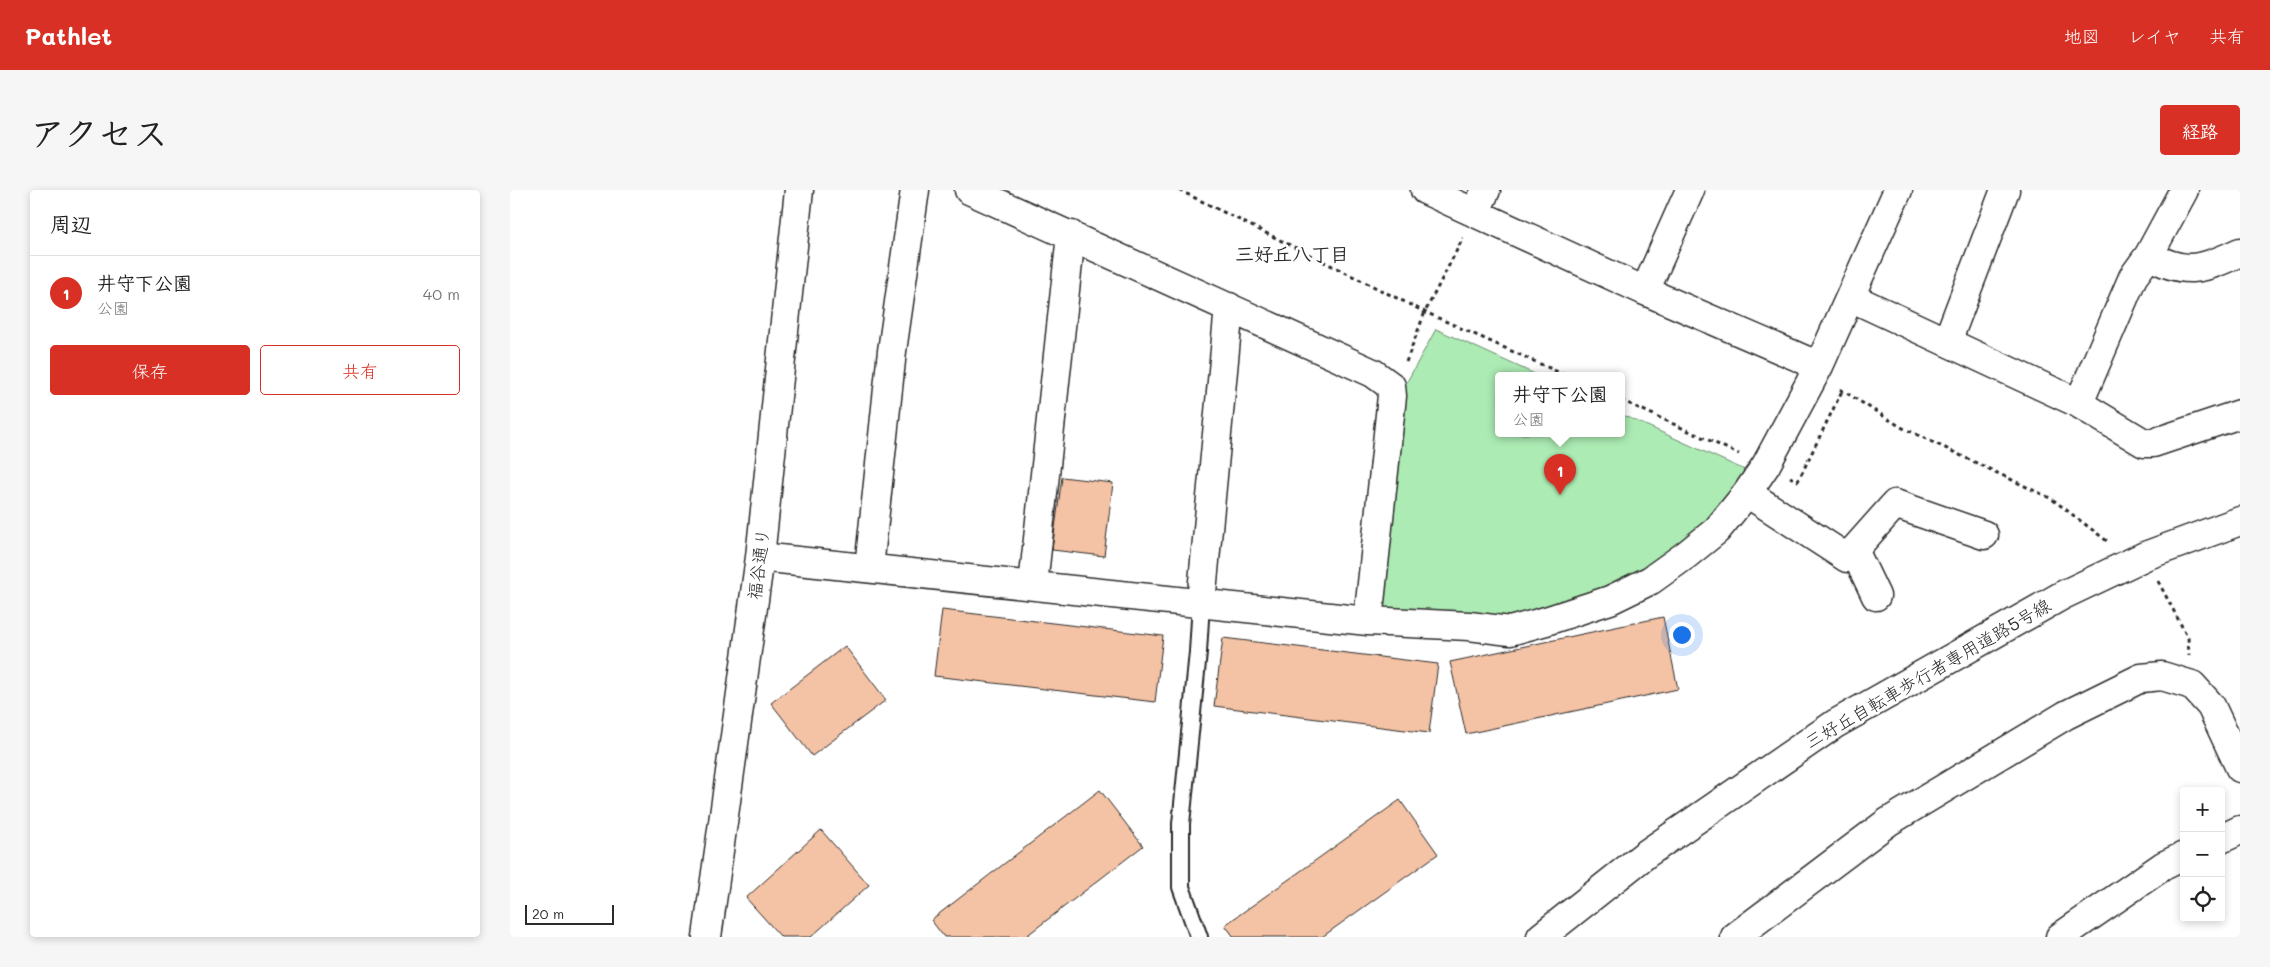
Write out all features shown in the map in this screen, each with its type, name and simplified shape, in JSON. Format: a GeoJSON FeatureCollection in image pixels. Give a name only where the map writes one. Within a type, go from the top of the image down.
{"type":"FeatureCollection","features":[{"type":"Feature","properties":{"kind":"street","name":"福谷通り"},"geometry":{"type":"LineString","coordinates":[[707,937],[760,556],[799,190]]}},
{"type":"Feature","properties":{"kind":"street"},"geometry":{"type":"LineString","coordinates":[[869,568],[892,351],[915,190]]}},
{"type":"Feature","properties":{"kind":"street"},"geometry":{"type":"LineString","coordinates":[[969,190],[1373,373],[1390,386],[1392,396],[1368,621]]}},
{"type":"Feature","properties":{"kind":"street"},"geometry":{"type":"LineString","coordinates":[[1425,190],[1481,202],[1645,291],[1819,366]]}},
{"type":"Feature","properties":{"kind":"street"},"geometry":{"type":"LineString","coordinates":[[1645,291],[1690,190]]}},
{"type":"Feature","properties":{"kind":"street"},"geometry":{"type":"LineString","coordinates":[[760,556],[1368,621],[1510,630],[1546,621],[1610,600],[1652,580],[1716,530],[1747,493],[1766,465],[1819,366],[1898,190]]}},
{"type":"Feature","properties":{"kind":"street"},"geometry":{"type":"LineString","coordinates":[[1947,342],[2005,190]]}},
{"type":"Feature","properties":{"kind":"street"},"geometry":{"type":"LineString","coordinates":[[2079,403],[2133,276],[2149,255],[2184,190]]}},
{"type":"Feature","properties":{"kind":"street"},"geometry":{"type":"LineString","coordinates":[[1033,585],[1071,235]]}},
{"type":"Feature","properties":{"kind":"street"},"geometry":{"type":"LineString","coordinates":[[2149,255],[2167,266],[2192,268],[2207,267],[2240,252]]}},
{"type":"Feature","properties":{"kind":"street"},"geometry":{"type":"LineString","coordinates":[[1850,298],[2079,403],[2144,443],[2153,443],[2240,414]]}},
{"type":"Feature","properties":{"kind":"street"},"geometry":{"type":"LineString","coordinates":[[1201,602],[1229,308]]}},
{"type":"Feature","properties":{"kind":"street"},"geometry":{"type":"LineString","coordinates":[[1747,493],[1847,558],[1895,504],[1984,535]]}},
{"type":"Feature","properties":{"kind":"street","name":"三好丘自転車歩行者専用道路5号線"},"geometry":{"type":"LineString","coordinates":[[1541,937],[1646,854],[1835,724],[2063,595],[2145,556],[2240,521]]}},
{"type":"Feature","properties":{"kind":"street"},"geometry":{"type":"LineString","coordinates":[[1854,550],[1876,596]]}},
{"type":"Feature","properties":{"kind":"street"},"geometry":{"type":"LineString","coordinates":[[1735,937],[1888,822],[2066,715],[2141,678],[2162,676],[2192,685],[2211,706],[2240,768]]}},
{"type":"Feature","properties":{"kind":"street"},"geometry":{"type":"LineString","coordinates":[[2225,837],[2240,830]]}},
{"type":"Feature","properties":{"kind":"street"},"geometry":{"type":"LineString","coordinates":[[2060,937],[2163,866],[2180,858]]}},
{"type":"Feature","properties":{"kind":"lane"},"geometry":{"type":"LineString","coordinates":[[1199,937],[1181,887],[1180,824],[1198,652],[1201,602]]}},
{"type":"Feature","properties":{"kind":"path"},"geometry":{"type":"LineString","coordinates":[[1179,190],[1425,312],[1558,372]]}},
{"type":"Feature","properties":{"kind":"path"},"geometry":{"type":"LineString","coordinates":[[1390,386],[1403,372],[1425,312],[1481,202]]}},
{"type":"Feature","properties":{"kind":"path"},"geometry":{"type":"LineString","coordinates":[[1819,366],[1842,391],[1901,427],[2052,499],[2106,540],[2145,556],[2188,638],[2192,685]]}},
{"type":"Feature","properties":{"kind":"path"},"geometry":{"type":"LineString","coordinates":[[1625,402],[1766,465]]}},
{"type":"Feature","properties":{"kind":"green space"},"geometry":{"type":"Polygon","coordinates":[[[1436,329],[1530,372],[1495,372],[1495,437],[1625,437],[1625,416],[1747,471],[1716,519],[1663,557],[1586,601],[1517,625],[1378,627],[1398,398],[1436,329]]]}},
{"type":"Feature","properties":{"kind":"building"},"geometry":{"type":"Polygon","coordinates":[[[1062,477],[1113,483],[1104,556],[1052,550],[1062,477]]]}},
{"type":"Feature","properties":{"kind":"building"},"geometry":{"type":"Polygon","coordinates":[[[942,610],[1163,636],[1155,702],[934,676],[942,610]]]}},
{"type":"Feature","properties":{"kind":"building"},"geometry":{"type":"Polygon","coordinates":[[[1663,617],[1678,689],[1466,734],[1450,662],[1663,617]]]}},
{"type":"Feature","properties":{"kind":"building"},"geometry":{"type":"Polygon","coordinates":[[[1223,638],[1438,664],[1429,733],[1214,706],[1223,638]]]}},
{"type":"Feature","properties":{"kind":"building"},"geometry":{"type":"Polygon","coordinates":[[[845,646],[886,700],[812,756],[771,703],[845,646]]]}},
{"type":"Feature","properties":{"kind":"building"},"geometry":{"type":"Polygon","coordinates":[[[1100,790],[1143,846],[1025,937],[944,937],[931,920],[1100,790]]]}},
{"type":"Feature","properties":{"kind":"building"},"geometry":{"type":"Polygon","coordinates":[[[1400,800],[1438,854],[1322,937],[1234,937],[1225,925],[1400,800]]]}},
{"type":"Feature","properties":{"kind":"building"},"geometry":{"type":"Polygon","coordinates":[[[821,830],[869,885],[811,937],[781,937],[746,898],[821,830]]]}},
{"type":"Feature","properties":{"kind":"place","name":"井守下公園"},"geometry":{"type":"Point","coordinates":[1560,495]}},
{"type":"Feature","properties":{"kind":"district","name":"三好丘八丁目"},"geometry":{"type":"Point","coordinates":[1292,254]}}]}
